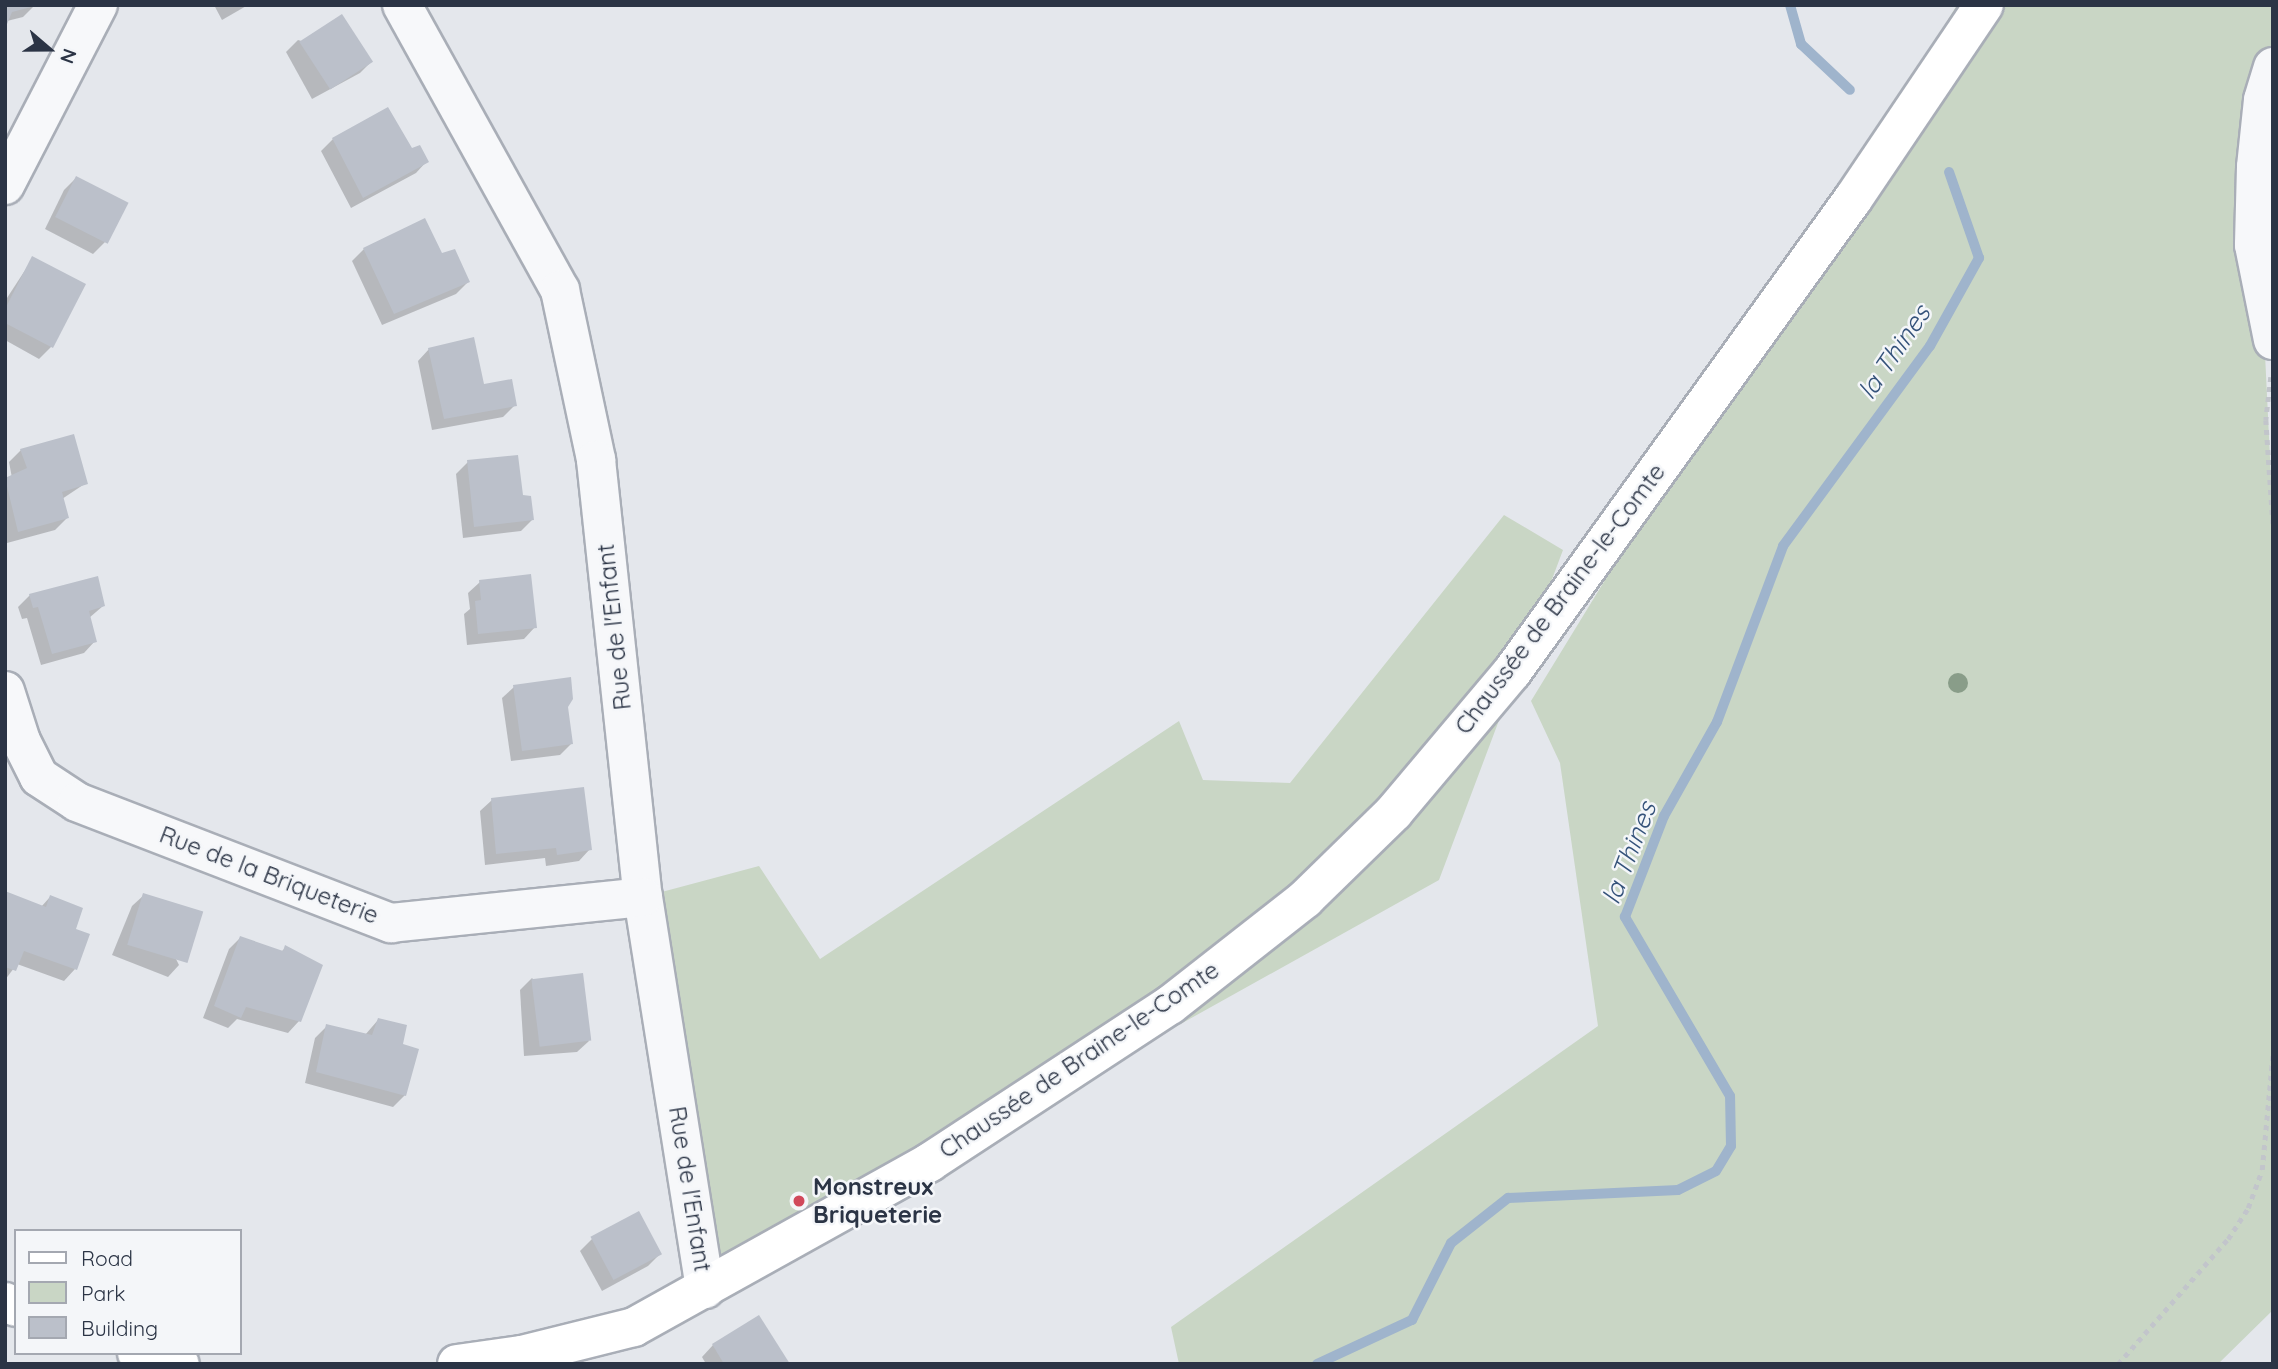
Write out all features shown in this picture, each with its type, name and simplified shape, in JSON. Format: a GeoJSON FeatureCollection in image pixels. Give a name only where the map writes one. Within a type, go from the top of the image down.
{"type":"FeatureCollection","features":[{"type":"Feature","properties":{"kind":"main road","name":"Chaussée de Braine-le-Comte"},"geometry":{"type":"LineString","coordinates":[[575,1364],[634,1327],[930,1161],[1170,1005],[1305,899],[1394,812],[1512,672],[1853,199],[1984,5]]}},
{"type":"Feature","properties":{"kind":"main road","name":"Chaussée de Braine-le-Comte"},"geometry":{"type":"LineString","coordinates":[[457,1364],[522,1355],[634,1327]]}},
{"type":"Feature","properties":{"kind":"main road"},"geometry":{"type":"LineString","coordinates":[[145,1355],[180,1364]]}},
{"type":"Feature","properties":{"kind":"street"},"geometry":{"type":"LineString","coordinates":[[5,185],[98,5]]}},
{"type":"Feature","properties":{"kind":"street","name":"Rue de l'Enfant"},"geometry":{"type":"LineString","coordinates":[[402,5],[560,290],[596,460],[643,897],[705,1289]]}},
{"type":"Feature","properties":{"kind":"street"},"geometry":{"type":"LineString","coordinates":[[2272,357],[2254,245],[2256,167],[2263,100],[2273,66]]}},
{"type":"Feature","properties":{"kind":"street","name":"Rue de la Briqueterie"},"geometry":{"type":"LineString","coordinates":[[5,691],[21,741],[40,777],[77,802],[391,923],[643,897]]}},
{"type":"Feature","properties":{"kind":"path"},"geometry":{"type":"LineString","coordinates":[[2272,357],[2266,420],[2273,524]]}},
{"type":"Feature","properties":{"kind":"path"},"geometry":{"type":"LineString","coordinates":[[2118,1364],[2228,1239],[2248,1208],[2262,1170],[2273,1051]]}},
{"type":"Feature","properties":{"kind":"green space"},"geometry":{"type":"Polygon","coordinates":[[[1957,5],[2273,5],[2273,110],[2256,167],[2273,520],[2273,1310],[2218,1364],[1179,1364],[1171,1327],[1598,1026],[1560,763],[1531,701],[1957,5]]]}},
{"type":"Feature","properties":{"kind":"green space"},"geometry":{"type":"Polygon","coordinates":[[[1504,515],[1563,550],[1439,880],[705,1289],[643,897],[759,866],[820,959],[1179,721],[1203,780],[1290,783],[1504,515]]]}},
{"type":"Feature","properties":{"kind":"building"},"geometry":{"type":"Polygon","coordinates":[[[5,5],[35,6],[12,12],[5,29],[5,5]]]}},
{"type":"Feature","properties":{"kind":"building"},"geometry":{"type":"Polygon","coordinates":[[[342,14],[373,62],[330,90],[299,42],[342,14]]]}},
{"type":"Feature","properties":{"kind":"building"},"geometry":{"type":"Polygon","coordinates":[[[388,107],[412,148],[420,145],[429,162],[363,198],[332,138],[388,107]]]}},
{"type":"Feature","properties":{"kind":"building"},"geometry":{"type":"Polygon","coordinates":[[[76,176],[129,203],[108,244],[55,217],[76,176]]]}},
{"type":"Feature","properties":{"kind":"building"},"geometry":{"type":"Polygon","coordinates":[[[425,218],[442,253],[455,249],[470,282],[394,314],[363,248],[425,218]]]}},
{"type":"Feature","properties":{"kind":"building"},"geometry":{"type":"Polygon","coordinates":[[[32,256],[86,284],[53,348],[5,323],[5,309],[32,256]]]}},
{"type":"Feature","properties":{"kind":"building"},"geometry":{"type":"Polygon","coordinates":[[[474,337],[484,384],[512,379],[517,406],[444,419],[428,348],[474,337]]]}},
{"type":"Feature","properties":{"kind":"building"},"geometry":{"type":"Polygon","coordinates":[[[74,434],[88,484],[62,492],[69,518],[18,532],[5,478],[27,468],[20,449],[74,434]]]}},
{"type":"Feature","properties":{"kind":"building"},"geometry":{"type":"Polygon","coordinates":[[[518,455],[523,495],[531,496],[534,520],[474,527],[467,460],[518,455]]]}},
{"type":"Feature","properties":{"kind":"building"},"geometry":{"type":"Polygon","coordinates":[[[531,574],[537,628],[478,634],[475,601],[481,600],[479,580],[531,574]]]}},
{"type":"Feature","properties":{"kind":"building"},"geometry":{"type":"Polygon","coordinates":[[[98,576],[105,606],[89,611],[97,642],[52,654],[38,607],[33,608],[29,594],[98,576]]]}},
{"type":"Feature","properties":{"kind":"building"},"geometry":{"type":"Polygon","coordinates":[[[571,677],[573,699],[568,707],[573,744],[522,751],[513,685],[571,677]]]}},
{"type":"Feature","properties":{"kind":"building"},"geometry":{"type":"Polygon","coordinates":[[[584,787],[592,850],[557,855],[556,848],[496,854],[491,798],[584,787]]]}},
{"type":"Feature","properties":{"kind":"building"},"geometry":{"type":"Polygon","coordinates":[[[5,891],[46,907],[50,895],[83,908],[76,929],[90,934],[77,970],[24,951],[16,971],[5,967],[5,891]]]}},
{"type":"Feature","properties":{"kind":"building"},"geometry":{"type":"Polygon","coordinates":[[[143,893],[203,911],[187,963],[127,945],[143,893]]]}},
{"type":"Feature","properties":{"kind":"building"},"geometry":{"type":"Polygon","coordinates":[[[240,936],[283,951],[285,945],[323,965],[301,1022],[246,1007],[241,1018],[214,1006],[240,936]]]}},
{"type":"Feature","properties":{"kind":"building"},"geometry":{"type":"Polygon","coordinates":[[[583,973],[591,1040],[540,1047],[531,979],[583,973]]]}},
{"type":"Feature","properties":{"kind":"building"},"geometry":{"type":"Polygon","coordinates":[[[378,1018],[407,1025],[403,1044],[419,1049],[406,1096],[316,1072],[326,1024],[372,1035],[378,1018]]]}},
{"type":"Feature","properties":{"kind":"building"},"geometry":{"type":"Polygon","coordinates":[[[639,1211],[662,1254],[613,1280],[590,1237],[639,1211]]]}},
{"type":"Feature","properties":{"kind":"building"},"geometry":{"type":"Polygon","coordinates":[[[759,1315],[790,1364],[724,1364],[712,1344],[759,1315]]]}},
{"type":"Feature","properties":{"kind":"waterway","name":"la Thines"},"geometry":{"type":"LineString","coordinates":[[1790,5],[1801,44],[1850,90]]}},
{"type":"Feature","properties":{"kind":"waterway","name":"la Thines"},"geometry":{"type":"LineString","coordinates":[[1317,1364],[1412,1320],[1451,1243],[1508,1198],[1678,1190],[1716,1171],[1731,1146],[1730,1096],[1625,917],[1664,816],[1717,722],[1783,546],[1930,346],[1979,258],[1949,172]]}},
{"type":"Feature","properties":{"kind":"place","name":"Monstreux Briqueterie"},"geometry":{"type":"Point","coordinates":[799,1201]}}]}
